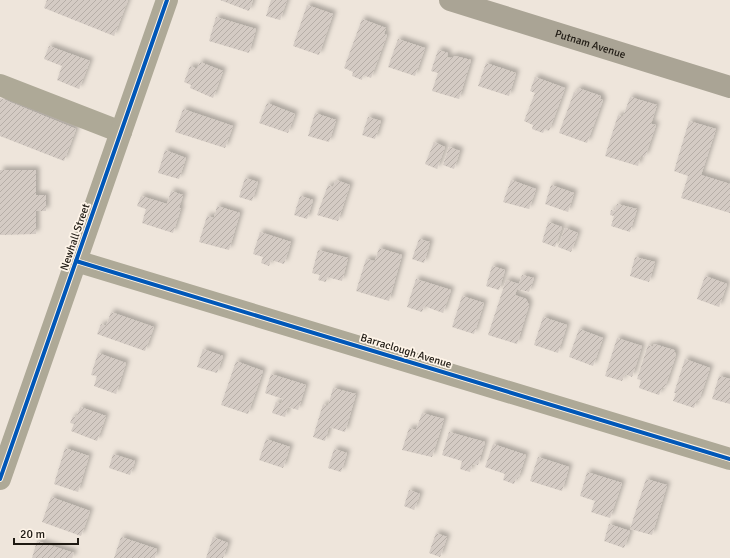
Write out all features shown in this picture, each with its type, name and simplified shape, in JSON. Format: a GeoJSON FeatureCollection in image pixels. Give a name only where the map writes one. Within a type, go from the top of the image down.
{"type":"FeatureCollection","features":[{"type":"Feature","properties":{"kind":"main road","name":"Putnam Avenue"},"geometry":{"type":"LineString","coordinates":[[450,0],[730,87]]}},
{"type":"Feature","properties":{"kind":"street","name":"Newhall Street"},"geometry":{"type":"LineString","coordinates":[[0,479],[167,0]]}},
{"type":"Feature","properties":{"kind":"street"},"geometry":{"type":"LineString","coordinates":[[0,85],[121,132]]}},
{"type":"Feature","properties":{"kind":"street","name":"Barraclough Avenue"},"geometry":{"type":"LineString","coordinates":[[76,261],[730,459]]}},
{"type":"Feature","properties":{"kind":"building"},"geometry":{"type":"Polygon","coordinates":[[[47,0],[128,0],[114,36],[44,8],[47,0]]]}},
{"type":"Feature","properties":{"kind":"building"},"geometry":{"type":"Polygon","coordinates":[[[220,0],[253,0],[249,11],[220,0]]]}},
{"type":"Feature","properties":{"kind":"building"},"geometry":{"type":"Polygon","coordinates":[[[271,0],[287,0],[280,20],[266,16],[271,0]]]}},
{"type":"Feature","properties":{"kind":"building"},"geometry":{"type":"Polygon","coordinates":[[[307,5],[333,14],[319,55],[293,46],[307,5]]]}},
{"type":"Feature","properties":{"kind":"building"},"geometry":{"type":"Polygon","coordinates":[[[216,17],[256,29],[249,53],[209,41],[216,17]]]}},
{"type":"Feature","properties":{"kind":"building"},"geometry":{"type":"Polygon","coordinates":[[[362,19],[386,28],[384,34],[387,35],[371,78],[363,75],[362,80],[352,76],[353,72],[344,68],[362,19]]]}},
{"type":"Feature","properties":{"kind":"building"},"geometry":{"type":"Polygon","coordinates":[[[398,39],[425,48],[415,76],[388,67],[398,39]]]}},
{"type":"Feature","properties":{"kind":"building"},"geometry":{"type":"Polygon","coordinates":[[[49,46],[90,61],[79,89],[57,80],[62,66],[44,59],[49,46]]]}},
{"type":"Feature","properties":{"kind":"building"},"geometry":{"type":"Polygon","coordinates":[[[438,50],[448,53],[447,57],[451,58],[455,56],[471,60],[459,99],[432,91],[438,73],[431,71],[438,50]]]}},
{"type":"Feature","properties":{"kind":"building"},"geometry":{"type":"Polygon","coordinates":[[[200,62],[223,71],[213,98],[190,88],[191,85],[184,82],[190,66],[197,69],[200,62]]]}},
{"type":"Feature","properties":{"kind":"building"},"geometry":{"type":"Polygon","coordinates":[[[486,63],[516,73],[509,96],[478,86],[486,63]]]}},
{"type":"Feature","properties":{"kind":"building"},"geometry":{"type":"Polygon","coordinates":[[[535,77],[565,88],[549,131],[545,129],[543,133],[532,129],[533,125],[524,121],[535,93],[530,91],[535,77]]]}},
{"type":"Feature","properties":{"kind":"building"},"geometry":{"type":"Polygon","coordinates":[[[578,88],[601,96],[600,99],[603,100],[587,143],[559,133],[574,92],[576,93],[578,88]]]}},
{"type":"Feature","properties":{"kind":"building"},"geometry":{"type":"Polygon","coordinates":[[[630,97],[657,105],[651,124],[656,125],[645,157],[641,155],[638,166],[605,156],[618,115],[623,117],[630,97]]]}},
{"type":"Feature","properties":{"kind":"building"},"geometry":{"type":"Polygon","coordinates":[[[0,98],[76,129],[64,161],[0,136],[0,98]]]}},
{"type":"Feature","properties":{"kind":"building"},"geometry":{"type":"Polygon","coordinates":[[[267,103],[295,114],[288,133],[259,123],[267,103]]]}},
{"type":"Feature","properties":{"kind":"building"},"geometry":{"type":"Polygon","coordinates":[[[183,109],[233,126],[225,148],[175,132],[183,109]]]}},
{"type":"Feature","properties":{"kind":"building"},"geometry":{"type":"Polygon","coordinates":[[[315,113],[336,120],[329,142],[308,136],[315,113]]]}},
{"type":"Feature","properties":{"kind":"building"},"geometry":{"type":"Polygon","coordinates":[[[368,117],[381,121],[375,139],[362,135],[368,117]]]}},
{"type":"Feature","properties":{"kind":"building"},"geometry":{"type":"Polygon","coordinates":[[[689,121],[716,129],[701,175],[730,184],[730,213],[681,198],[688,176],[674,171],[689,121]]]}},
{"type":"Feature","properties":{"kind":"building"},"geometry":{"type":"Polygon","coordinates":[[[434,142],[445,147],[437,169],[425,164],[434,142]]]}},
{"type":"Feature","properties":{"kind":"building"},"geometry":{"type":"Polygon","coordinates":[[[449,147],[460,151],[454,169],[443,165],[449,147]]]}},
{"type":"Feature","properties":{"kind":"building"},"geometry":{"type":"Polygon","coordinates":[[[165,150],[186,158],[179,179],[158,173],[165,150]]]}},
{"type":"Feature","properties":{"kind":"building"},"geometry":{"type":"Polygon","coordinates":[[[0,170],[36,170],[36,195],[46,195],[46,211],[36,211],[36,234],[0,235],[0,170]]]}},
{"type":"Feature","properties":{"kind":"building"},"geometry":{"type":"Polygon","coordinates":[[[245,178],[258,182],[252,201],[239,197],[245,178]]]}},
{"type":"Feature","properties":{"kind":"building"},"geometry":{"type":"Polygon","coordinates":[[[336,180],[350,185],[338,221],[317,215],[328,185],[333,187],[336,180]]]}},
{"type":"Feature","properties":{"kind":"building"},"geometry":{"type":"Polygon","coordinates":[[[511,180],[536,189],[529,209],[503,202],[511,180]]]}},
{"type":"Feature","properties":{"kind":"building"},"geometry":{"type":"Polygon","coordinates":[[[551,185],[574,193],[568,212],[545,204],[551,185]]]}},
{"type":"Feature","properties":{"kind":"building"},"geometry":{"type":"Polygon","coordinates":[[[171,191],[183,195],[179,208],[181,208],[173,233],[142,223],[146,209],[137,206],[141,196],[167,204],[171,191]]]}},
{"type":"Feature","properties":{"kind":"building"},"geometry":{"type":"Polygon","coordinates":[[[300,196],[313,200],[307,219],[294,215],[300,196]]]}},
{"type":"Feature","properties":{"kind":"building"},"geometry":{"type":"Polygon","coordinates":[[[617,204],[637,209],[630,232],[611,226],[614,216],[610,215],[611,210],[615,211],[617,204]]]}},
{"type":"Feature","properties":{"kind":"building"},"geometry":{"type":"Polygon","coordinates":[[[217,206],[240,213],[229,250],[199,242],[207,216],[214,218],[217,206]]]}},
{"type":"Feature","properties":{"kind":"building"},"geometry":{"type":"Polygon","coordinates":[[[548,222],[562,227],[555,247],[542,242],[548,222]]]}},
{"type":"Feature","properties":{"kind":"building"},"geometry":{"type":"Polygon","coordinates":[[[565,228],[578,233],[571,252],[558,247],[565,228]]]}},
{"type":"Feature","properties":{"kind":"building"},"geometry":{"type":"Polygon","coordinates":[[[260,232],[291,242],[284,264],[271,260],[269,266],[261,263],[263,257],[253,254],[260,232]]]}},
{"type":"Feature","properties":{"kind":"building"},"geometry":{"type":"Polygon","coordinates":[[[419,239],[430,242],[424,263],[412,259],[419,239]]]}},
{"type":"Feature","properties":{"kind":"building"},"geometry":{"type":"Polygon","coordinates":[[[379,248],[402,255],[389,301],[356,291],[366,259],[375,261],[379,248]]]}},
{"type":"Feature","properties":{"kind":"building"},"geometry":{"type":"Polygon","coordinates":[[[318,250],[348,258],[342,281],[327,277],[326,282],[318,280],[320,275],[312,273],[318,250]]]}},
{"type":"Feature","properties":{"kind":"building"},"geometry":{"type":"Polygon","coordinates":[[[635,257],[655,262],[649,282],[630,276],[635,257]]]}},
{"type":"Feature","properties":{"kind":"building"},"geometry":{"type":"Polygon","coordinates":[[[492,266],[505,270],[499,290],[486,286],[492,266]]]}},
{"type":"Feature","properties":{"kind":"building"},"geometry":{"type":"Polygon","coordinates":[[[522,275],[534,278],[529,292],[517,289],[515,295],[526,299],[529,305],[517,344],[488,335],[506,280],[519,284],[522,275]]]}},
{"type":"Feature","properties":{"kind":"building"},"geometry":{"type":"Polygon","coordinates":[[[705,276],[727,284],[719,307],[697,299],[705,276]]]}},
{"type":"Feature","properties":{"kind":"building"},"geometry":{"type":"Polygon","coordinates":[[[416,279],[451,290],[443,313],[424,306],[422,312],[407,307],[416,279]]]}},
{"type":"Feature","properties":{"kind":"building"},"geometry":{"type":"Polygon","coordinates":[[[462,296],[484,303],[474,334],[452,327],[462,296]]]}},
{"type":"Feature","properties":{"kind":"building"},"geometry":{"type":"Polygon","coordinates":[[[111,312],[154,327],[145,351],[97,334],[101,324],[106,326],[111,312]]]}},
{"type":"Feature","properties":{"kind":"building"},"geometry":{"type":"Polygon","coordinates":[[[543,317],[567,325],[558,353],[534,345],[543,317]]]}},
{"type":"Feature","properties":{"kind":"building"},"geometry":{"type":"Polygon","coordinates":[[[579,329],[603,338],[593,366],[569,357],[579,329]]]}},
{"type":"Feature","properties":{"kind":"building"},"geometry":{"type":"Polygon","coordinates":[[[617,338],[642,346],[632,377],[625,374],[622,381],[605,376],[617,338]]]}},
{"type":"Feature","properties":{"kind":"building"},"geometry":{"type":"Polygon","coordinates":[[[654,344],[674,350],[676,355],[665,387],[662,388],[659,395],[639,388],[641,380],[637,379],[648,345],[653,347],[654,344]]]}},
{"type":"Feature","properties":{"kind":"building"},"geometry":{"type":"Polygon","coordinates":[[[203,349],[223,356],[217,373],[197,367],[203,349]]]}},
{"type":"Feature","properties":{"kind":"building"},"geometry":{"type":"Polygon","coordinates":[[[98,353],[126,363],[116,394],[94,386],[97,376],[91,375],[98,353]]]}},
{"type":"Feature","properties":{"kind":"building"},"geometry":{"type":"Polygon","coordinates":[[[685,359],[710,368],[699,400],[696,401],[694,408],[673,401],[676,393],[674,393],[685,359]]]}},
{"type":"Feature","properties":{"kind":"building"},"geometry":{"type":"Polygon","coordinates":[[[236,361],[263,371],[248,414],[221,405],[236,361]]]}},
{"type":"Feature","properties":{"kind":"building"},"geometry":{"type":"Polygon","coordinates":[[[271,374],[306,385],[298,410],[288,407],[285,417],[272,413],[276,402],[281,404],[283,399],[265,393],[271,374]]]}},
{"type":"Feature","properties":{"kind":"building"},"geometry":{"type":"Polygon","coordinates":[[[719,376],[730,379],[730,404],[712,399],[719,376]]]}},
{"type":"Feature","properties":{"kind":"building"},"geometry":{"type":"Polygon","coordinates":[[[333,388],[356,394],[345,432],[329,427],[325,441],[313,437],[323,404],[328,406],[333,388]]]}},
{"type":"Feature","properties":{"kind":"building"},"geometry":{"type":"Polygon","coordinates":[[[80,407],[106,416],[97,441],[71,431],[74,424],[70,423],[73,416],[76,418],[80,407]]]}},
{"type":"Feature","properties":{"kind":"building"},"geometry":{"type":"Polygon","coordinates":[[[422,413],[444,419],[432,457],[402,450],[409,428],[416,430],[422,413]]]}},
{"type":"Feature","properties":{"kind":"building"},"geometry":{"type":"Polygon","coordinates":[[[449,432],[485,442],[478,465],[472,464],[470,472],[460,469],[462,461],[442,455],[449,432]]]}},
{"type":"Feature","properties":{"kind":"building"},"geometry":{"type":"Polygon","coordinates":[[[266,439],[290,447],[283,468],[259,460],[266,439]]]}},
{"type":"Feature","properties":{"kind":"building"},"geometry":{"type":"Polygon","coordinates":[[[493,444],[526,455],[518,479],[516,478],[514,484],[503,480],[505,474],[485,467],[493,444]]]}},
{"type":"Feature","properties":{"kind":"building"},"geometry":{"type":"Polygon","coordinates":[[[65,448],[89,456],[78,492],[54,484],[65,448]]]}},
{"type":"Feature","properties":{"kind":"building"},"geometry":{"type":"Polygon","coordinates":[[[334,449],[347,453],[341,472],[328,468],[334,449]]]}},
{"type":"Feature","properties":{"kind":"building"},"geometry":{"type":"Polygon","coordinates":[[[113,454],[135,461],[130,475],[109,468],[113,454]]]}},
{"type":"Feature","properties":{"kind":"building"},"geometry":{"type":"Polygon","coordinates":[[[538,457],[569,467],[562,491],[530,481],[538,457]]]}},
{"type":"Feature","properties":{"kind":"building"},"geometry":{"type":"Polygon","coordinates":[[[587,472],[622,483],[610,518],[591,512],[595,501],[580,496],[587,472]]]}},
{"type":"Feature","properties":{"kind":"building"},"geometry":{"type":"Polygon","coordinates":[[[646,479],[667,485],[652,535],[630,529],[646,479]]]}},
{"type":"Feature","properties":{"kind":"building"},"geometry":{"type":"Polygon","coordinates":[[[409,490],[420,494],[414,510],[404,506],[409,490]]]}},
{"type":"Feature","properties":{"kind":"building"},"geometry":{"type":"Polygon","coordinates":[[[51,497],[90,511],[81,536],[42,522],[51,497]]]}},
{"type":"Feature","properties":{"kind":"building"},"geometry":{"type":"Polygon","coordinates":[[[609,524],[630,531],[624,548],[604,541],[609,524]]]}},
{"type":"Feature","properties":{"kind":"building"},"geometry":{"type":"Polygon","coordinates":[[[436,533],[447,537],[440,557],[429,553],[436,533]]]}},
{"type":"Feature","properties":{"kind":"building"},"geometry":{"type":"Polygon","coordinates":[[[121,537],[157,549],[155,558],[114,558],[121,537]]]}},
{"type":"Feature","properties":{"kind":"building"},"geometry":{"type":"Polygon","coordinates":[[[213,537],[228,543],[223,558],[206,558],[213,537]]]}},
{"type":"Feature","properties":{"kind":"building"},"geometry":{"type":"Polygon","coordinates":[[[37,541],[74,553],[72,558],[32,558],[37,541]]]}},
{"type":"Feature","properties":{"kind":"cycle path"},"geometry":{"type":"LineString","coordinates":[[0,479],[167,0]]}},
{"type":"Feature","properties":{"kind":"cycle path"},"geometry":{"type":"LineString","coordinates":[[76,261],[730,459]]}}]}
